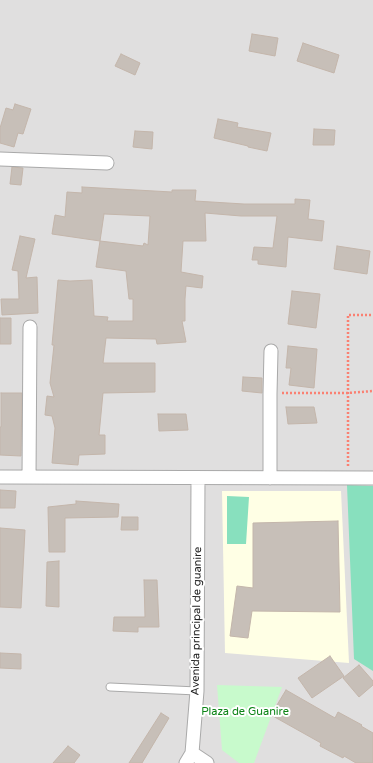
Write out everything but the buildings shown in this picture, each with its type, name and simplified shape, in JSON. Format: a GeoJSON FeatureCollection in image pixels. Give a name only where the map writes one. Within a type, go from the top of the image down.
{"type":"FeatureCollection","features":[{"type":"Feature","properties":{"kind":"street"},"geometry":{"type":"LineString","coordinates":[[0,159],[108,163]]}},
{"type":"Feature","properties":{"kind":"street"},"geometry":{"type":"LineString","coordinates":[[29,478],[30,327]]}},
{"type":"Feature","properties":{"kind":"street"},"geometry":{"type":"LineString","coordinates":[[270,478],[271,351]]}},
{"type":"Feature","properties":{"kind":"street"},"geometry":{"type":"LineString","coordinates":[[0,478],[373,478]]}},
{"type":"Feature","properties":{"kind":"street","name":"Avenida principal de guanire"},"geometry":{"type":"LineString","coordinates":[[189,758],[197,691],[198,478]]}},
{"type":"Feature","properties":{"kind":"street"},"geometry":{"type":"LineString","coordinates":[[189,758],[207,763]]}},
{"type":"Feature","properties":{"kind":"lane"},"geometry":{"type":"LineString","coordinates":[[110,687],[197,691]]}},
{"type":"Feature","properties":{"kind":"path"},"geometry":{"type":"LineString","coordinates":[[348,478],[348,315],[373,315]]}},
{"type":"Feature","properties":{"kind":"path"},"geometry":{"type":"LineString","coordinates":[[270,394],[348,393],[373,391]]}},
{"type":"Feature","properties":{"kind":"shaded area"},"geometry":{"type":"Polygon","coordinates":[[[0,0],[373,0],[373,763],[0,763],[0,0]]]}},
{"type":"Feature","properties":{"kind":"shaded area"},"geometry":{"type":"Polygon","coordinates":[[[222,491],[341,491],[349,663],[225,653],[222,491]]]}},
{"type":"Feature","properties":{"kind":"green space"},"geometry":{"type":"Polygon","coordinates":[[[347,485],[373,486],[373,671],[354,659],[347,485]]]}},
{"type":"Feature","properties":{"kind":"green space"},"geometry":{"type":"Polygon","coordinates":[[[227,496],[249,497],[246,544],[227,544],[227,496]]]}},
{"type":"Feature","properties":{"kind":"green space","name":"Plaza de Guanire"},"geometry":{"type":"Polygon","coordinates":[[[217,685],[282,687],[254,763],[239,763],[222,750],[217,685]]]}}]}
